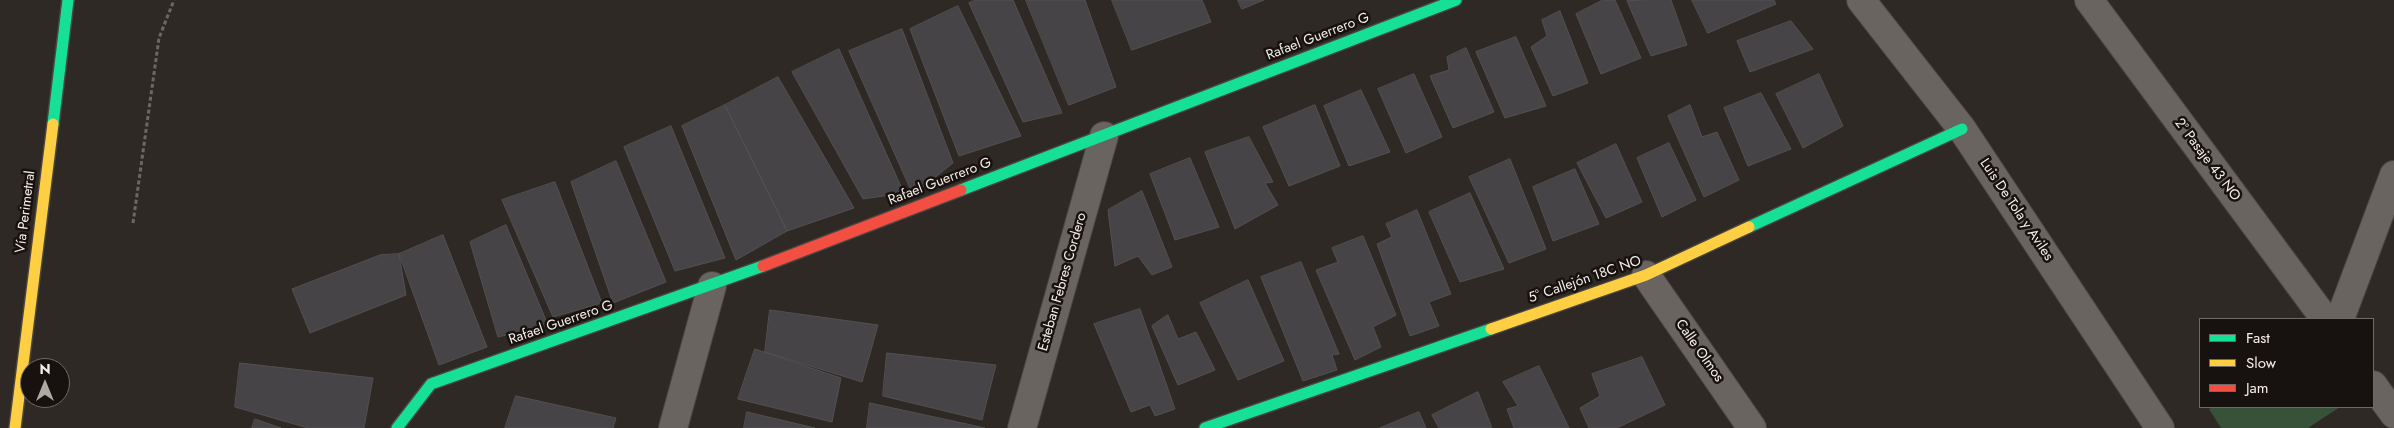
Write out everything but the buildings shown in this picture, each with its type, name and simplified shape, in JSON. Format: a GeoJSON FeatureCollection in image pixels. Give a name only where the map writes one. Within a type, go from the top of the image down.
{"type":"FeatureCollection","features":[{"type":"Feature","properties":{"kind":"main road","name":"Vía Perimetral"},"geometry":{"type":"LineString","coordinates":[[16,425],[68,0]]}},
{"type":"Feature","properties":{"kind":"main road","name":"Rafael Guerrero G"},"geometry":{"type":"LineString","coordinates":[[396,428],[431,384],[712,286],[1456,0]]}},
{"type":"Feature","properties":{"kind":"main road","name":"5° Callejón 18C NO"},"geometry":{"type":"LineString","coordinates":[[1204,428],[1646,275],[1962,129]]}},
{"type":"Feature","properties":{"kind":"street","name":"Luis De Tola y Aviles"},"geometry":{"type":"LineString","coordinates":[[1862,0],[1962,129],[2160,428]]}},
{"type":"Feature","properties":{"kind":"street","name":"2° Pasaje 43 NO"},"geometry":{"type":"LineString","coordinates":[[2089,0],[2324,318]]}},
{"type":"Feature","properties":{"kind":"street","name":"Esteban Febres Cordero"},"geometry":{"type":"LineString","coordinates":[[1022,428],[1104,136]]}},
{"type":"Feature","properties":{"kind":"street"},"geometry":{"type":"LineString","coordinates":[[2340,318],[2394,175]]}},
{"type":"Feature","properties":{"kind":"street","name":"Calle Olmos"},"geometry":{"type":"LineString","coordinates":[[1646,275],[1752,428]]}},
{"type":"Feature","properties":{"kind":"street"},"geometry":{"type":"LineString","coordinates":[[673,428],[712,286]]}},
{"type":"Feature","properties":{"kind":"street"},"geometry":{"type":"LineString","coordinates":[[2374,386],[2394,414]]}},
{"type":"Feature","properties":{"kind":"path"},"geometry":{"type":"LineString","coordinates":[[133,223],[159,38],[174,0]]}},
{"type":"Feature","properties":{"kind":"green space"},"geometry":{"type":"Polygon","coordinates":[[[2338,408],[2308,428],[2221,428],[2209,409],[2338,408]]]}},
{"type":"Feature","properties":{"kind":"traffic: fast"},"geometry":{"type":"LineString","coordinates":[[53,124],[68,0]]}},
{"type":"Feature","properties":{"kind":"traffic: fast"},"geometry":{"type":"LineString","coordinates":[[961,190],[1456,0]]}},
{"type":"Feature","properties":{"kind":"traffic: fast"},"geometry":{"type":"LineString","coordinates":[[1749,227],[1962,129]]}},
{"type":"Feature","properties":{"kind":"traffic: fast"},"geometry":{"type":"LineString","coordinates":[[397,428],[431,384],[763,266]]}},
{"type":"Feature","properties":{"kind":"traffic: fast"},"geometry":{"type":"LineString","coordinates":[[1205,428],[1491,329]]}},
{"type":"Feature","properties":{"kind":"traffic: slow"},"geometry":{"type":"LineString","coordinates":[[15,428],[53,124]]}},
{"type":"Feature","properties":{"kind":"traffic: slow"},"geometry":{"type":"LineString","coordinates":[[1491,329],[1646,275],[1749,227]]}},
{"type":"Feature","properties":{"kind":"traffic: jam"},"geometry":{"type":"LineString","coordinates":[[763,266],[961,190]]}}]}
